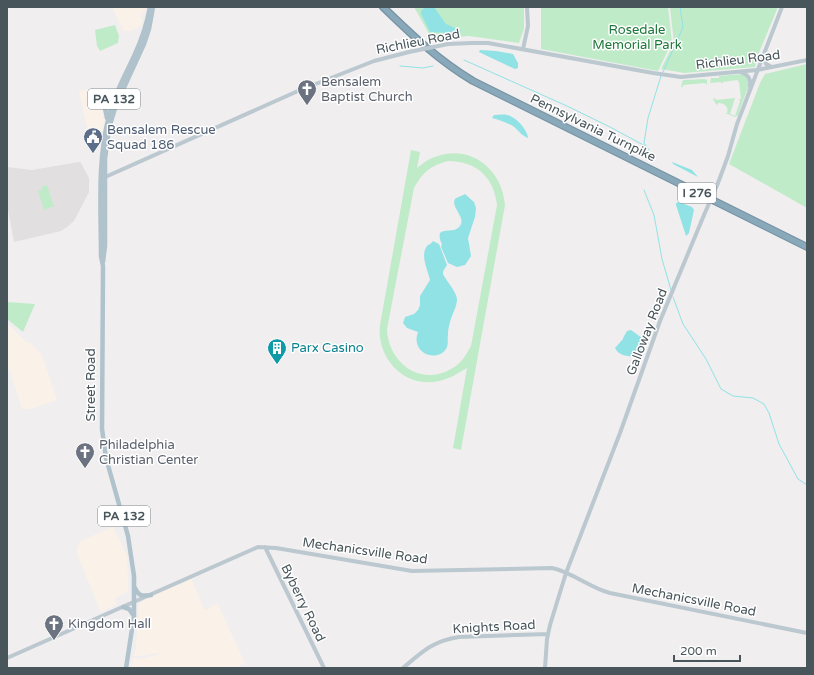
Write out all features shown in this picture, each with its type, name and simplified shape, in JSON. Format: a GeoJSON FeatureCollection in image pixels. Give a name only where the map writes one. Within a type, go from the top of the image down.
{"type":"FeatureCollection","features":[{"type":"Feature","properties":{"kind":"highway","name":"Pennsylvania Turnpike"},"geometry":{"type":"LineString","coordinates":[[383,7],[428,50],[469,78],[807,247]]}},
{"type":"Feature","properties":{"kind":"highway","name":"Pennsylvania Turnpike"},"geometry":{"type":"LineString","coordinates":[[387,7],[435,51],[475,78],[807,243]]}},
{"type":"Feature","properties":{"kind":"main road","name":"Street Road"},"geometry":{"type":"LineString","coordinates":[[103,246],[106,232],[102,151],[107,121],[115,97],[139,45],[150,7]]}},
{"type":"Feature","properties":{"kind":"main road","name":"Street Road"},"geometry":{"type":"LineString","coordinates":[[126,668],[134,616],[133,562],[128,536],[106,458],[102,429],[103,246],[101,225],[106,147],[112,118],[122,91],[144,44],[149,30],[153,7]]}},
{"type":"Feature","properties":{"kind":"main road"},"geometry":{"type":"LineString","coordinates":[[523,49],[528,26],[528,7]]}},
{"type":"Feature","properties":{"kind":"main road","name":"Galloway Road"},"geometry":{"type":"LineString","coordinates":[[545,668],[548,634],[566,573],[620,433],[660,321],[718,183],[728,156],[737,124],[782,7]]}},
{"type":"Feature","properties":{"kind":"main road","name":"Richlieu Road"},"geometry":{"type":"LineString","coordinates":[[103,178],[310,86],[374,60],[448,44],[480,43],[523,49],[672,76],[757,70],[807,60]]}},
{"type":"Feature","properties":{"kind":"main road"},"geometry":{"type":"LineString","coordinates":[[764,52],[765,63],[772,67]]}},
{"type":"Feature","properties":{"kind":"main road"},"geometry":{"type":"LineString","coordinates":[[740,72],[750,79],[750,89]]}},
{"type":"Feature","properties":{"kind":"main road"},"geometry":{"type":"LineString","coordinates":[[104,98],[106,102],[110,102],[115,97]]}},
{"type":"Feature","properties":{"kind":"main road"},"geometry":{"type":"LineString","coordinates":[[105,108],[107,121]]}},
{"type":"Feature","properties":{"kind":"main road"},"geometry":{"type":"LineString","coordinates":[[101,225],[103,230],[106,232]]}},
{"type":"Feature","properties":{"kind":"main road","name":"Mechanicsville Road"},"geometry":{"type":"LineString","coordinates":[[7,658],[151,595],[248,550],[258,547],[318,554],[412,571],[550,568],[566,573],[610,593],[807,633]]}},
{"type":"Feature","properties":{"kind":"main road","name":"Byberry Road"},"geometry":{"type":"LineString","coordinates":[[265,547],[324,668]]}},
{"type":"Feature","properties":{"kind":"main road"},"geometry":{"type":"LineString","coordinates":[[134,585],[140,595],[151,595]]}},
{"type":"Feature","properties":{"kind":"main road"},"geometry":{"type":"LineString","coordinates":[[123,607],[129,609],[134,616]]}},
{"type":"Feature","properties":{"kind":"main road","name":"Knights Road"},"geometry":{"type":"LineString","coordinates":[[403,668],[427,648],[447,639],[460,637],[548,634]]}},
{"type":"Feature","properties":{"kind":"shaded area"},"geometry":{"type":"Polygon","coordinates":[[[112,7],[145,7],[145,11],[140,15],[142,20],[141,26],[130,31],[123,31],[112,7]]]}},
{"type":"Feature","properties":{"kind":"shaded area"},"geometry":{"type":"Polygon","coordinates":[[[100,87],[103,118],[105,119],[102,133],[88,132],[79,91],[100,87]]]}},
{"type":"Feature","properties":{"kind":"shaded area"},"geometry":{"type":"Polygon","coordinates":[[[79,162],[89,178],[89,192],[74,221],[61,231],[14,242],[7,205],[7,167],[32,170],[79,162]]]}},
{"type":"Feature","properties":{"kind":"shaded area"},"geometry":{"type":"Polygon","coordinates":[[[7,323],[27,343],[30,342],[42,355],[57,400],[30,409],[22,409],[10,371],[7,368],[7,323]]]}},
{"type":"Feature","properties":{"kind":"shaded area"},"geometry":{"type":"Polygon","coordinates":[[[113,527],[127,556],[128,590],[126,593],[115,598],[117,604],[101,612],[77,554],[78,546],[81,541],[113,527]]]}},
{"type":"Feature","properties":{"kind":"shaded area"},"geometry":{"type":"Polygon","coordinates":[[[191,579],[205,610],[218,604],[245,663],[235,668],[131,668],[133,658],[140,659],[161,654],[157,653],[134,656],[139,604],[146,599],[191,579]]]}},
{"type":"Feature","properties":{"kind":"green space"},"geometry":{"type":"Polygon","coordinates":[[[414,7],[524,7],[524,29],[519,43],[469,36],[432,39],[414,7]]]}},
{"type":"Feature","properties":{"kind":"green space","name":"Rosedale Memorial Park"},"geometry":{"type":"Polygon","coordinates":[[[541,7],[668,7],[672,42],[658,71],[541,49],[541,7]]]}},
{"type":"Feature","properties":{"kind":"green space"},"geometry":{"type":"Polygon","coordinates":[[[670,7],[778,7],[758,55],[755,67],[684,73],[661,69],[674,43],[670,7]]]}},
{"type":"Feature","properties":{"kind":"green space"},"geometry":{"type":"Polygon","coordinates":[[[115,25],[119,36],[118,43],[100,51],[97,46],[95,30],[115,25]]]}},
{"type":"Feature","properties":{"kind":"green space"},"geometry":{"type":"Polygon","coordinates":[[[807,64],[807,208],[729,164],[760,83],[765,74],[807,64]]]}},
{"type":"Feature","properties":{"kind":"green space"},"geometry":{"type":"Polygon","coordinates":[[[742,74],[748,77],[749,87],[738,115],[735,117],[725,113],[727,113],[726,105],[718,103],[718,105],[713,99],[735,98],[730,114],[735,116],[740,101],[739,99],[741,99],[739,82],[737,80],[723,82],[722,84],[721,82],[710,83],[711,78],[742,74]]]}},
{"type":"Feature","properties":{"kind":"green space"},"geometry":{"type":"Polygon","coordinates":[[[683,80],[707,80],[707,85],[705,83],[683,85],[683,87],[681,87],[683,80]]]}},
{"type":"Feature","properties":{"kind":"green space"},"geometry":{"type":"Polygon","coordinates":[[[411,150],[420,152],[417,168],[430,159],[446,154],[459,153],[471,156],[490,170],[498,180],[503,192],[505,205],[461,450],[453,448],[467,368],[439,381],[427,382],[415,380],[404,375],[395,368],[383,349],[380,337],[380,325],[411,150]],[[448,161],[436,165],[424,174],[414,188],[387,329],[393,352],[400,361],[417,373],[428,375],[439,374],[458,365],[471,346],[497,205],[492,186],[482,172],[467,164],[448,161]]]}},
{"type":"Feature","properties":{"kind":"green space"},"geometry":{"type":"Polygon","coordinates":[[[47,185],[54,207],[44,210],[38,191],[42,190],[41,187],[47,185]]]}},
{"type":"Feature","properties":{"kind":"green space"},"geometry":{"type":"Polygon","coordinates":[[[7,302],[35,304],[23,332],[7,319],[7,302]]]}},
{"type":"Feature","properties":{"kind":"water"},"geometry":{"type":"Polygon","coordinates":[[[425,7],[434,7],[446,24],[462,31],[449,33],[430,32],[421,14],[421,11],[425,7]]]}},
{"type":"Feature","properties":{"kind":"water"},"geometry":{"type":"Polygon","coordinates":[[[480,50],[513,54],[518,63],[518,68],[515,69],[481,53],[479,52],[480,50]]]}},
{"type":"Feature","properties":{"kind":"water"},"geometry":{"type":"Polygon","coordinates":[[[494,115],[505,115],[514,118],[526,131],[528,138],[513,126],[492,118],[494,115]]]}},
{"type":"Feature","properties":{"kind":"water"},"geometry":{"type":"Polygon","coordinates":[[[672,162],[692,170],[698,177],[673,164],[672,162]]]}},
{"type":"Feature","properties":{"kind":"water"},"geometry":{"type":"Polygon","coordinates":[[[465,194],[474,202],[476,208],[475,217],[468,238],[471,256],[465,265],[457,267],[448,263],[441,247],[442,244],[440,233],[454,230],[461,225],[461,217],[454,202],[456,198],[465,194]]]}},
{"type":"Feature","properties":{"kind":"water"},"geometry":{"type":"Polygon","coordinates":[[[679,202],[692,207],[694,210],[689,233],[686,236],[676,205],[676,203],[679,202]]]}},
{"type":"Feature","properties":{"kind":"water"},"geometry":{"type":"Polygon","coordinates":[[[433,241],[439,244],[447,265],[443,271],[443,275],[457,299],[449,327],[447,347],[442,353],[437,355],[426,354],[421,350],[417,339],[418,332],[407,328],[403,323],[405,317],[414,314],[418,310],[420,305],[420,296],[430,280],[424,253],[428,245],[433,241]]]}},
{"type":"Feature","properties":{"kind":"water"},"geometry":{"type":"Polygon","coordinates":[[[631,330],[642,338],[644,342],[640,353],[636,357],[621,354],[615,348],[623,339],[627,331],[631,330]]]}},
{"type":"Feature","properties":{"kind":"waterway"},"geometry":{"type":"LineString","coordinates":[[663,72],[683,27],[680,7]]}},
{"type":"Feature","properties":{"kind":"waterway"},"geometry":{"type":"LineString","coordinates":[[464,60],[567,106],[647,147]]}},
{"type":"Feature","properties":{"kind":"waterway"},"geometry":{"type":"LineString","coordinates":[[400,66],[423,68],[433,66]]}},
{"type":"Feature","properties":{"kind":"waterway"},"geometry":{"type":"LineString","coordinates":[[649,150],[644,143],[648,118],[661,76]]}},
{"type":"Feature","properties":{"kind":"waterway"},"geometry":{"type":"LineString","coordinates":[[644,190],[654,215],[662,259],[671,290]]}},
{"type":"Feature","properties":{"kind":"waterway"},"geometry":{"type":"LineString","coordinates":[[673,297],[683,324],[706,359],[721,389],[733,396],[753,398],[764,404],[769,413],[779,444],[798,479],[807,485]]}},
{"type":"Feature","properties":{"kind":"place","name":"Bensalem Baptist Church"},"geometry":{"type":"Point","coordinates":[307,106]}},
{"type":"Feature","properties":{"kind":"place","name":"Bensalem Rescue Squad 186"},"geometry":{"type":"Point","coordinates":[93,154]}},
{"type":"Feature","properties":{"kind":"place","name":"Parx Casino"},"geometry":{"type":"Point","coordinates":[277,365]}},
{"type":"Feature","properties":{"kind":"place","name":"Philadelphia Christian Center"},"geometry":{"type":"Point","coordinates":[85,469]}},
{"type":"Feature","properties":{"kind":"place","name":"Kingdom Hall"},"geometry":{"type":"Point","coordinates":[54,641]}}]}
